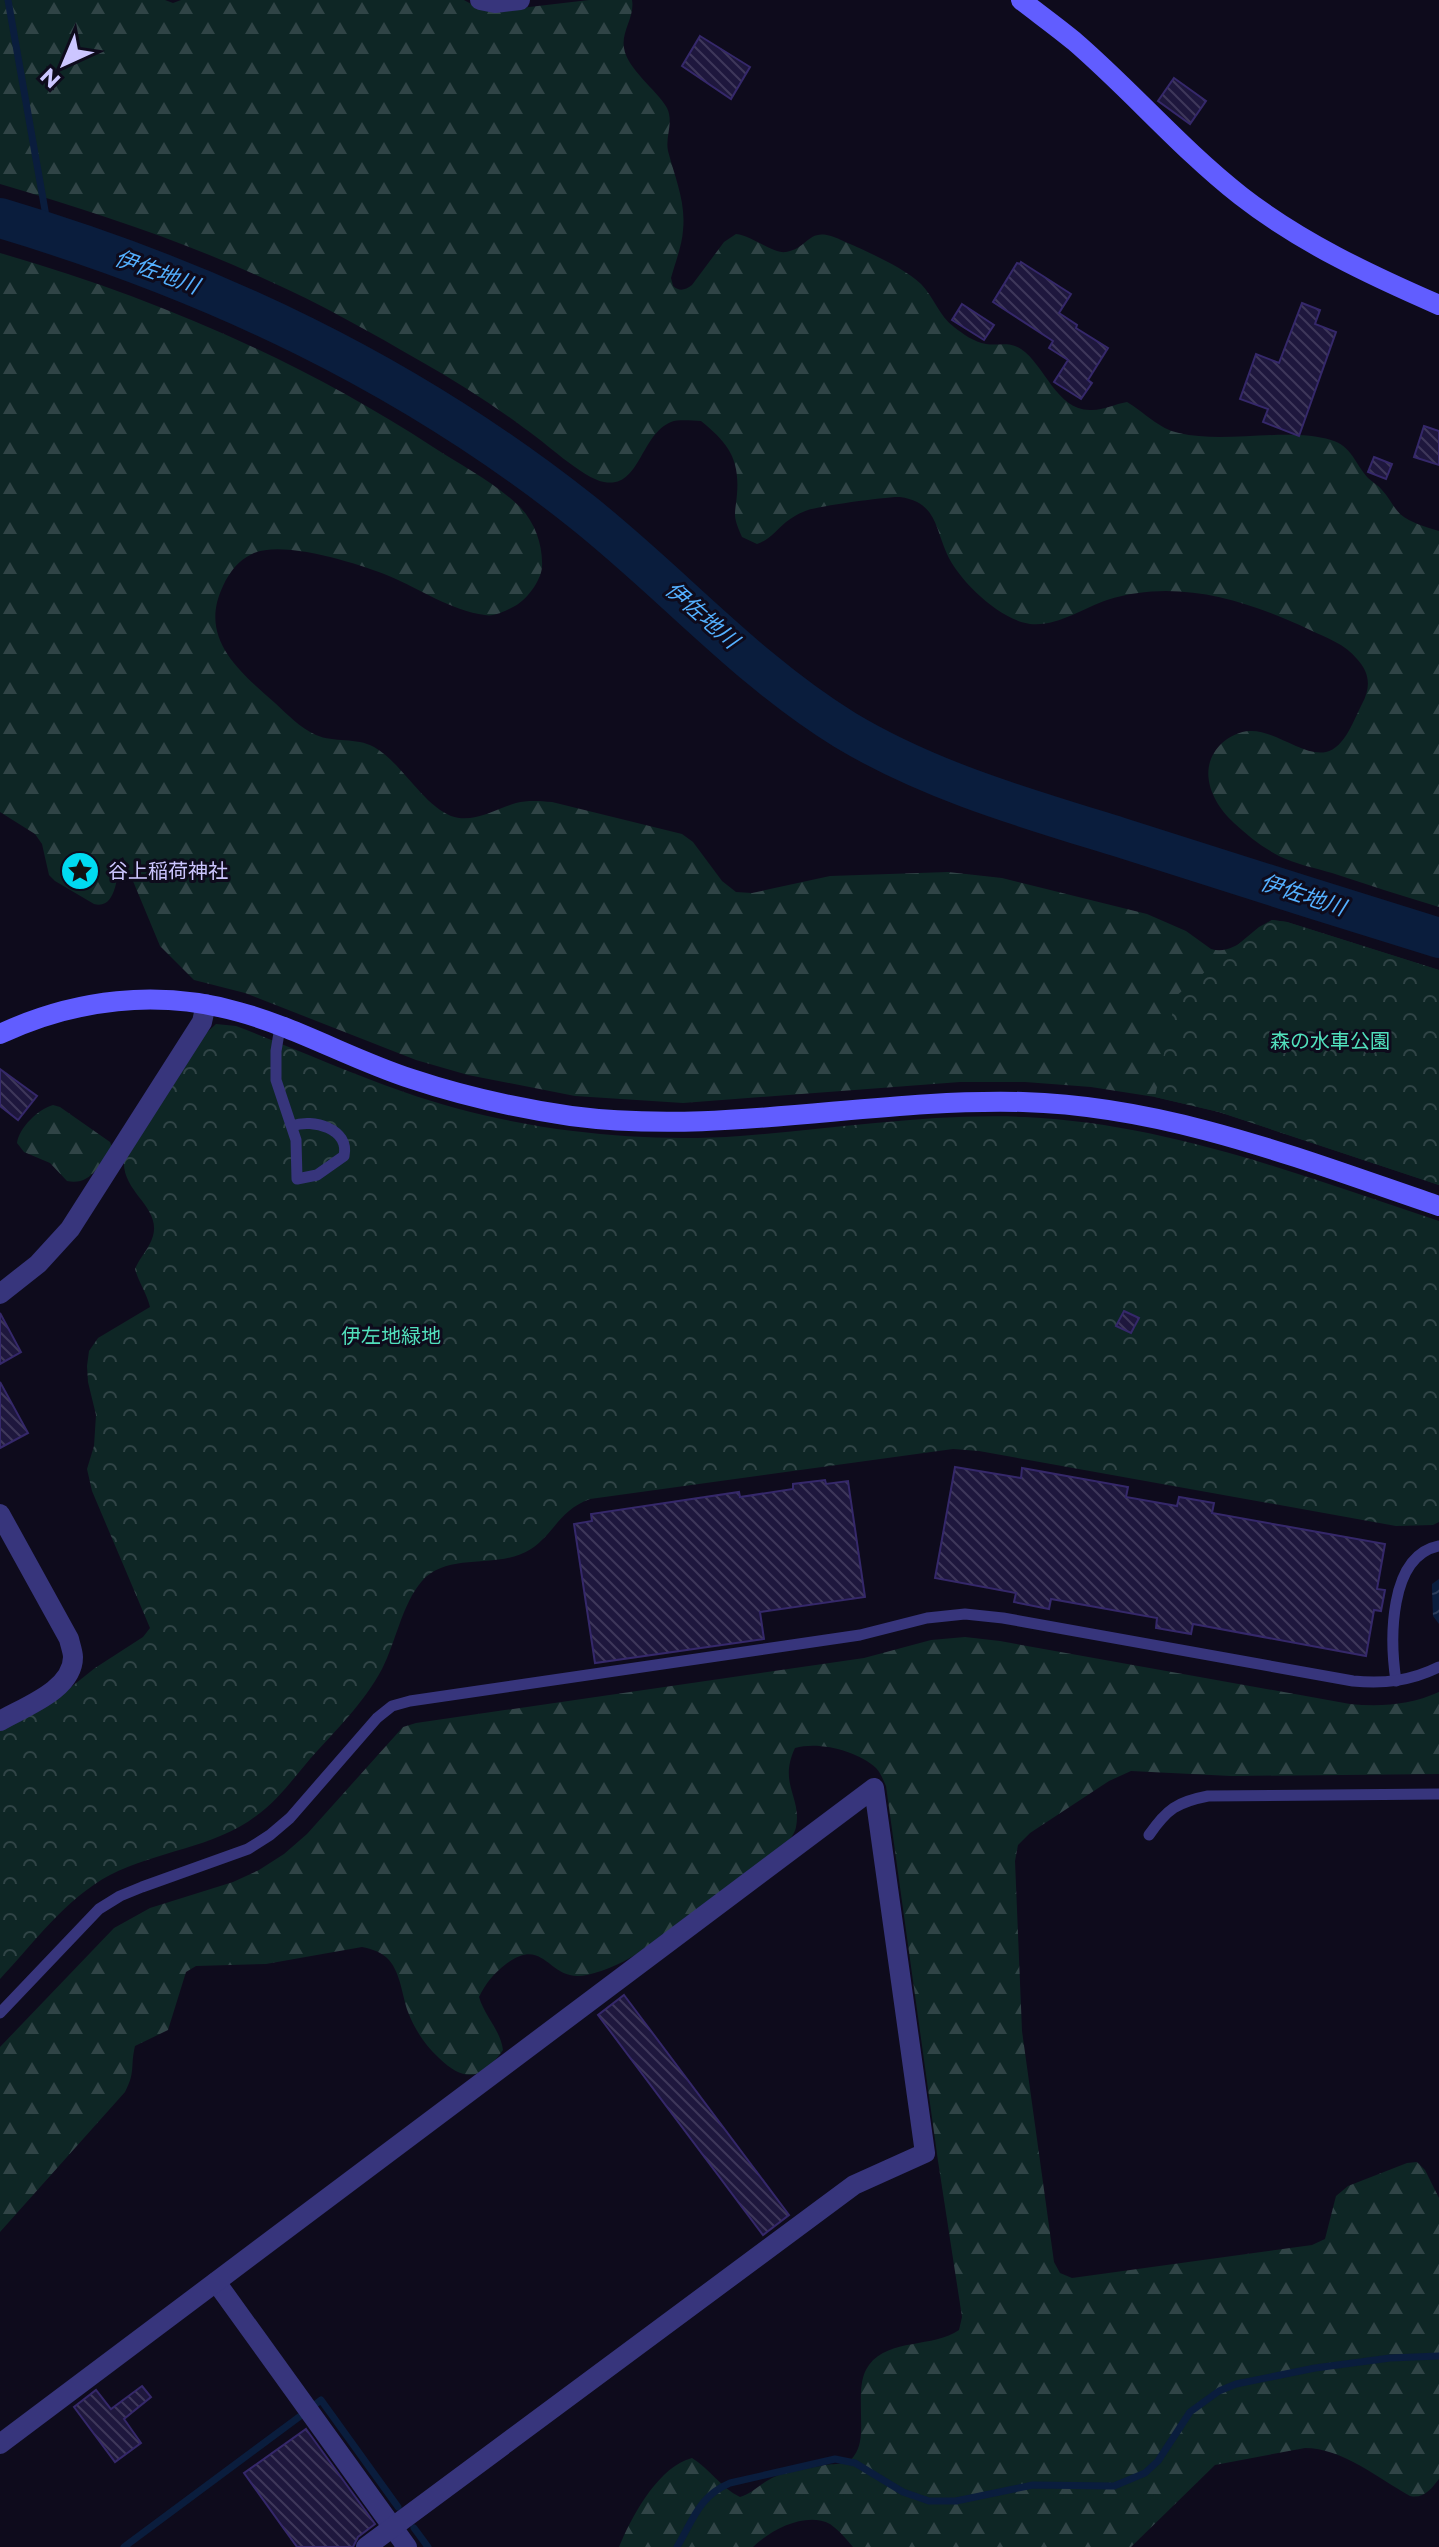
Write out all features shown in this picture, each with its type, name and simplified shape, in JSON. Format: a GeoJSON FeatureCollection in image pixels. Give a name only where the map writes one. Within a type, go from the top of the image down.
{"type":"FeatureCollection","features":[{"type":"Feature","properties":{"kind":"street"},"geometry":{"type":"LineString","coordinates":[[480,0],[495,3],[520,0]]}},
{"type":"Feature","properties":{"kind":"street"},"geometry":{"type":"LineString","coordinates":[[1021,0],[1075,42],[1183,146],[1242,197],[1338,258],[1439,305]]}},
{"type":"Feature","properties":{"kind":"street"},"geometry":{"type":"LineString","coordinates":[[0,1034],[69,1008],[112,1001],[155,999],[206,1004],[240,1012],[410,1079],[463,1095],[572,1116],[697,1122],[961,1102],[1025,1102],[1088,1107],[1151,1117],[1226,1135],[1439,1206]]}},
{"type":"Feature","properties":{"kind":"street"},"geometry":{"type":"LineString","coordinates":[[0,1294],[38,1264],[77,1219],[202,1022],[206,1004]]}},
{"type":"Feature","properties":{"kind":"street"},"geometry":{"type":"LineString","coordinates":[[0,1514],[69,1639],[73,1657],[69,1675],[56,1688],[0,1721]]}},
{"type":"Feature","properties":{"kind":"street"},"geometry":{"type":"LineString","coordinates":[[0,2444],[874,1788],[925,2153],[854,2185],[366,2547]]}},
{"type":"Feature","properties":{"kind":"street"},"geometry":{"type":"LineString","coordinates":[[216,2282],[407,2547]]}},
{"type":"Feature","properties":{"kind":"lane"},"geometry":{"type":"LineString","coordinates":[[280,1027],[276,1080],[292,1126],[297,1179],[317,1175],[344,1156],[346,1147],[343,1138],[336,1133],[309,1122],[292,1126]]}},
{"type":"Feature","properties":{"kind":"lane"},"geometry":{"type":"LineString","coordinates":[[1396,1681],[1391,1644],[1404,1573],[1419,1553],[1439,1546]]}},
{"type":"Feature","properties":{"kind":"lane"},"geometry":{"type":"LineString","coordinates":[[0,2013],[99,1909],[142,1887],[236,1854],[270,1835],[290,1818],[377,1718],[392,1706],[410,1701],[860,1635],[927,1618],[965,1614],[1003,1618],[1353,1681],[1396,1681],[1439,1667]]}},
{"type":"Feature","properties":{"kind":"lane"},"geometry":{"type":"LineString","coordinates":[[1149,1835],[1163,1814],[1184,1800],[1208,1796],[1439,1794]]}},
{"type":"Feature","properties":{"kind":"green space"},"geometry":{"type":"Polygon","coordinates":[[[0,0],[165,0],[173,3],[181,0],[464,0],[480,9],[495,11],[589,0],[632,0],[632,12],[624,36],[626,56],[669,114],[668,151],[684,220],[671,278],[676,288],[682,290],[692,285],[724,242],[736,234],[781,252],[794,250],[815,236],[830,236],[904,271],[926,289],[949,323],[969,337],[986,344],[1008,344],[1021,349],[1030,356],[1060,396],[1080,409],[1096,410],[1127,402],[1158,424],[1179,433],[1216,437],[1314,436],[1344,446],[1400,514],[1439,531],[1439,907],[1279,856],[1234,823],[1213,795],[1208,774],[1210,763],[1222,743],[1235,735],[1246,731],[1260,732],[1317,752],[1326,752],[1339,745],[1352,725],[1368,686],[1365,670],[1341,645],[1261,610],[1185,592],[1133,594],[1107,600],[1050,623],[1018,621],[982,598],[961,576],[947,554],[928,510],[921,504],[900,497],[808,510],[757,544],[742,537],[737,524],[736,470],[730,452],[701,421],[671,422],[653,438],[633,470],[625,477],[616,482],[595,479],[461,385],[307,299],[235,265],[169,239],[0,184],[0,0]]]}},
{"type":"Feature","properties":{"kind":"green space"},"geometry":{"type":"Polygon","coordinates":[[[0,253],[114,290],[278,359],[382,415],[478,475],[510,498],[529,519],[541,550],[539,578],[518,604],[492,615],[460,609],[359,565],[301,551],[265,550],[239,563],[226,581],[217,605],[219,637],[226,652],[248,679],[305,729],[323,737],[374,747],[431,802],[451,816],[467,818],[484,815],[520,802],[552,802],[682,834],[693,842],[722,881],[736,892],[752,893],[830,876],[948,872],[1002,878],[1147,914],[1186,931],[1211,949],[1236,946],[1272,920],[1439,970],[1439,1185],[1219,1112],[1155,1097],[1091,1087],[1025,1082],[960,1082],[683,1103],[575,1096],[468,1075],[416,1060],[245,993],[194,980],[160,946],[123,857],[112,896],[107,902],[94,904],[55,881],[49,875],[42,844],[35,834],[0,812],[0,253]]]}},
{"type":"Feature","properties":{"kind":"green space","name":"森の水車公園"},"geometry":{"type":"Polygon","coordinates":[[[1272,920],[1439,970],[1439,1185],[1219,1112],[1155,1097],[1176,996],[1259,927],[1272,920]]]}},
{"type":"Feature","properties":{"kind":"green space","name":"伊左地緑地"},"geometry":{"type":"Polygon","coordinates":[[[216,1024],[236,1026],[424,1099],[487,1116],[552,1128],[636,1137],[698,1138],[954,1117],[1025,1117],[1079,1122],[1184,1141],[1235,1155],[1439,1221],[1439,1522],[1433,1525],[1396,1526],[979,1451],[953,1449],[590,1499],[571,1509],[531,1549],[504,1559],[459,1563],[433,1572],[422,1581],[409,1601],[382,1669],[367,1693],[271,1804],[240,1827],[128,1867],[94,1885],[51,1922],[0,1979],[0,1731],[61,1695],[95,1668],[143,1637],[150,1628],[92,1491],[87,1469],[94,1446],[96,1415],[87,1366],[89,1351],[98,1338],[150,1307],[135,1269],[151,1241],[154,1226],[152,1216],[129,1182],[124,1161],[203,1036],[216,1024]]]}},
{"type":"Feature","properties":{"kind":"green space"},"geometry":{"type":"Polygon","coordinates":[[[53,1105],[110,1142],[112,1147],[94,1173],[82,1180],[67,1181],[50,1163],[24,1152],[17,1143],[21,1131],[30,1120],[53,1105]]]}},
{"type":"Feature","properties":{"kind":"green space"},"geometry":{"type":"Polygon","coordinates":[[[965,1637],[1350,1704],[1395,1704],[1439,1692],[1439,1774],[1231,1776],[1131,1771],[1109,1781],[1030,1833],[1018,1845],[1015,1861],[1022,2031],[1054,2262],[1060,2273],[1072,2278],[1312,2245],[1325,2239],[1336,2196],[1348,2186],[1417,2162],[1425,2170],[1439,2198],[1439,2479],[1423,2495],[1410,2496],[1346,2458],[1305,2448],[1215,2465],[1131,2547],[853,2547],[830,2524],[810,2520],[789,2524],[753,2547],[619,2547],[631,2521],[657,2482],[668,2471],[692,2458],[740,2497],[783,2474],[851,2459],[860,2441],[861,2388],[869,2365],[888,2351],[949,2336],[959,2330],[962,2317],[886,1786],[878,1770],[868,1762],[849,1752],[826,1747],[795,1748],[790,1760],[789,1781],[797,1816],[796,1827],[786,1844],[643,1950],[616,1965],[587,1975],[564,1973],[530,1954],[519,1956],[498,1971],[479,1997],[503,2050],[488,2067],[473,2075],[457,2072],[429,2048],[411,2019],[393,1966],[386,1957],[373,1950],[362,1947],[266,1964],[196,1966],[186,1972],[168,2030],[135,2046],[132,2074],[125,2092],[0,2232],[0,2047],[114,1928],[150,1908],[233,1882],[284,1854],[307,1834],[403,1727],[864,1658],[931,1640],[965,1637]]]}},
{"type":"Feature","properties":{"kind":"water"},"geometry":{"type":"Polygon","coordinates":[[[1439,1579],[1439,1624],[1433,1616],[1432,1584],[1439,1579]]]}},
{"type":"Feature","properties":{"kind":"building"},"geometry":{"type":"Polygon","coordinates":[[[700,36],[750,67],[731,99],[682,66],[700,36]]]}},
{"type":"Feature","properties":{"kind":"building"},"geometry":{"type":"Polygon","coordinates":[[[1174,78],[1206,101],[1190,124],[1158,101],[1174,78]]]}},
{"type":"Feature","properties":{"kind":"building"},"geometry":{"type":"Polygon","coordinates":[[[1021,262],[1071,294],[1059,313],[1108,348],[1088,380],[1092,383],[1081,399],[1054,382],[1068,360],[1049,348],[1053,341],[993,302],[1017,263],[1021,262]]]}},
{"type":"Feature","properties":{"kind":"building"},"geometry":{"type":"Polygon","coordinates":[[[1302,303],[1320,310],[1315,324],[1336,332],[1299,436],[1263,422],[1268,409],[1240,399],[1256,354],[1279,363],[1302,303]]]}},
{"type":"Feature","properties":{"kind":"building"},"geometry":{"type":"Polygon","coordinates":[[[962,304],[994,325],[984,340],[952,320],[962,304]]]}},
{"type":"Feature","properties":{"kind":"building"},"geometry":{"type":"Polygon","coordinates":[[[1424,426],[1439,431],[1439,465],[1414,457],[1424,426]]]}},
{"type":"Feature","properties":{"kind":"building"},"geometry":{"type":"Polygon","coordinates":[[[1374,457],[1392,464],[1386,479],[1368,472],[1374,457]]]}},
{"type":"Feature","properties":{"kind":"building"},"geometry":{"type":"Polygon","coordinates":[[[0,1069],[37,1096],[18,1120],[0,1106],[0,1069]]]}},
{"type":"Feature","properties":{"kind":"building"},"geometry":{"type":"Polygon","coordinates":[[[1124,1311],[1139,1318],[1131,1333],[1116,1326],[1124,1311]]]}},
{"type":"Feature","properties":{"kind":"building"},"geometry":{"type":"Polygon","coordinates":[[[0,1313],[21,1352],[0,1364],[0,1313]]]}},
{"type":"Feature","properties":{"kind":"building"},"geometry":{"type":"Polygon","coordinates":[[[0,1382],[28,1433],[0,1448],[0,1382]]]}},
{"type":"Feature","properties":{"kind":"building"},"geometry":{"type":"Polygon","coordinates":[[[955,1467],[1021,1478],[1022,1468],[1128,1487],[1126,1497],[1177,1506],[1179,1497],[1214,1503],[1212,1513],[1385,1544],[1377,1589],[1385,1590],[1381,1611],[1374,1610],[1366,1656],[1193,1624],[1191,1634],[1156,1628],[1157,1618],[1051,1599],[1049,1609],[1014,1602],[1016,1593],[935,1578],[955,1467]]]}},
{"type":"Feature","properties":{"kind":"building"},"geometry":{"type":"Polygon","coordinates":[[[825,1480],[826,1484],[848,1481],[865,1597],[760,1612],[764,1639],[595,1663],[574,1524],[592,1521],[591,1514],[739,1492],[740,1497],[793,1489],[793,1484],[825,1480]]]}},
{"type":"Feature","properties":{"kind":"building"},"geometry":{"type":"Polygon","coordinates":[[[624,1995],[789,2215],[763,2235],[598,2015],[624,1995]]]}},
{"type":"Feature","properties":{"kind":"building"},"geometry":{"type":"Polygon","coordinates":[[[142,2386],[151,2397],[124,2419],[141,2443],[115,2462],[74,2407],[96,2390],[111,2409],[142,2386]]]}},
{"type":"Feature","properties":{"kind":"building"},"geometry":{"type":"Polygon","coordinates":[[[306,2429],[375,2524],[358,2537],[353,2547],[297,2547],[244,2473],[306,2429]]]}},
{"type":"Feature","properties":{"kind":"waterway"},"geometry":{"type":"LineString","coordinates":[[8,0],[49,233]]}},
{"type":"Feature","properties":{"kind":"waterway","name":"伊佐地川"},"geometry":{"type":"LineString","coordinates":[[0,218],[79,243],[231,302],[305,336],[447,416],[515,461],[581,511],[775,680],[809,706],[877,748],[944,779],[1013,804],[1439,938]]}},
{"type":"Feature","properties":{"kind":"waterway"},"geometry":{"type":"LineString","coordinates":[[677,2547],[704,2502],[719,2488],[730,2483],[835,2459],[855,2463],[903,2492],[929,2501],[956,2501],[1033,2485],[1114,2486],[1145,2473],[1158,2461],[1190,2412],[1219,2391],[1236,2384],[1315,2368],[1390,2358],[1439,2356]]}},
{"type":"Feature","properties":{"kind":"waterway"},"geometry":{"type":"LineString","coordinates":[[317,2403],[321,2400],[398,2507]]}},
{"type":"Feature","properties":{"kind":"waterway"},"geometry":{"type":"LineString","coordinates":[[124,2547],[299,2417]]}},
{"type":"Feature","properties":{"kind":"waterway"},"geometry":{"type":"LineString","coordinates":[[414,2528],[428,2547]]}},
{"type":"Feature","properties":{"kind":"place","name":"谷上稲荷神社"},"geometry":{"type":"Point","coordinates":[80,871]}}]}
